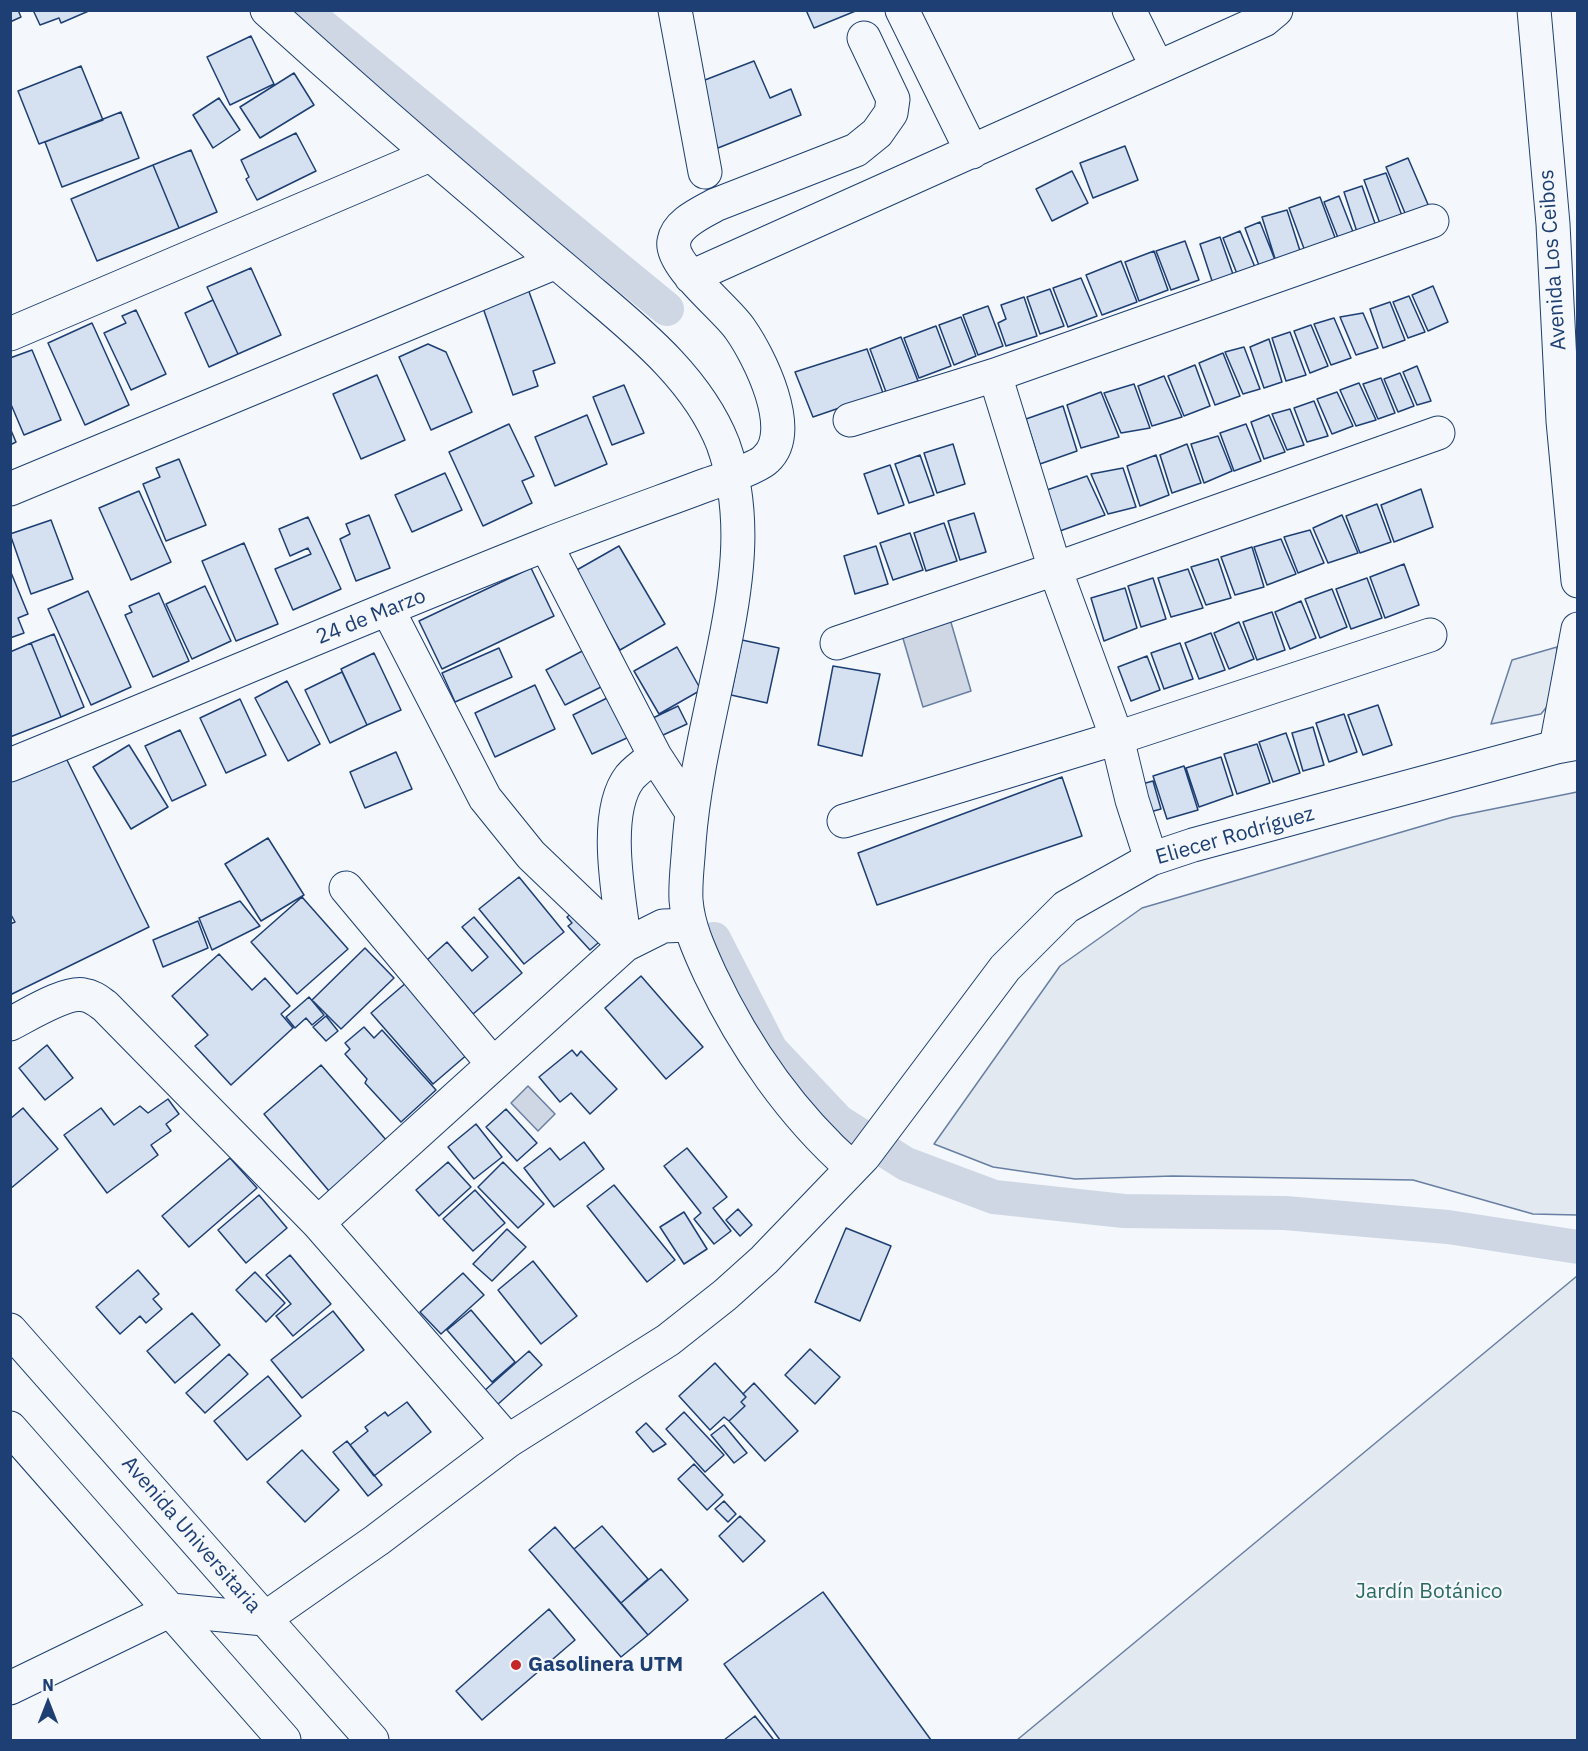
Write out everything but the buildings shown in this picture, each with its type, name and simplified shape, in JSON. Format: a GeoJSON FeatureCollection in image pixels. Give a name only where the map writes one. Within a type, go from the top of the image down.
{"type":"FeatureCollection","features":[{"type":"Feature","properties":{"kind":"street"},"geometry":{"type":"LineString","coordinates":[[267,10],[430,154],[644,337],[678,373],[706,411],[721,441],[733,475],[738,515],[738,560],[733,603],[691,811],[686,875],[686,902],[690,925],[722,999],[773,1081],[817,1134],[858,1162]]}},
{"type":"Feature","properties":{"kind":"street"},"geometry":{"type":"LineString","coordinates":[[675,10],[705,172]]}},
{"type":"Feature","properties":{"kind":"street"},"geometry":{"type":"LineString","coordinates":[[902,10],[972,152]]}},
{"type":"Feature","properties":{"kind":"street"},"geometry":{"type":"LineString","coordinates":[[1129,10],[1156,67]]}},
{"type":"Feature","properties":{"kind":"street"},"geometry":{"type":"LineString","coordinates":[[691,277],[1264,20],[1276,10]]}},
{"type":"Feature","properties":{"kind":"street","name":"Avenida Los Ceibos"},"geometry":{"type":"LineString","coordinates":[[1534,10],[1565,221],[1570,420],[1578,581]]}},
{"type":"Feature","properties":{"kind":"street","name":"24 de Marzo"},"geometry":{"type":"LineString","coordinates":[[10,765],[546,545],[733,475],[766,460],[777,441],[778,414],[758,361],[744,336],[725,311],[691,277],[674,252],[673,242],[676,232],[684,225],[716,205],[856,150],[877,133],[891,113],[893,99],[864,38]]}},
{"type":"Feature","properties":{"kind":"street"},"geometry":{"type":"LineString","coordinates":[[10,334],[430,154]]}},
{"type":"Feature","properties":{"kind":"street"},"geometry":{"type":"LineString","coordinates":[[850,420],[995,375],[1432,221]]}},
{"type":"Feature","properties":{"kind":"street"},"geometry":{"type":"LineString","coordinates":[[10,489],[556,262]]}},
{"type":"Feature","properties":{"kind":"street"},"geometry":{"type":"LineString","coordinates":[[995,375],[1055,569],[1117,738],[1132,800],[1151,859]]}},
{"type":"Feature","properties":{"kind":"street"},"geometry":{"type":"LineString","coordinates":[[837,643],[1055,569],[1438,433]]}},
{"type":"Feature","properties":{"kind":"street"},"geometry":{"type":"LineString","coordinates":[[546,545],[655,756],[691,811]]}},
{"type":"Feature","properties":{"kind":"street"},"geometry":{"type":"LineString","coordinates":[[388,610],[485,798],[531,855],[625,945]]}},
{"type":"Feature","properties":{"kind":"street"},"geometry":{"type":"LineString","coordinates":[[1567,745],[1578,629]]}},
{"type":"Feature","properties":{"kind":"street"},"geometry":{"type":"LineString","coordinates":[[844,820],[1117,738],[1430,635]]}},
{"type":"Feature","properties":{"kind":"street","name":"Eliecer Rodríguez"},"geometry":{"type":"LineString","coordinates":[[264,1619],[377,1540],[508,1441],[676,1334],[725,1295],[764,1260],[858,1162],[1005,968],[1066,907],[1151,859],[1193,845],[1567,745]]}},
{"type":"Feature","properties":{"kind":"street"},"geometry":{"type":"LineString","coordinates":[[625,945],[613,838],[616,816],[621,795],[630,777],[655,756]]}},
{"type":"Feature","properties":{"kind":"street"},"geometry":{"type":"LineString","coordinates":[[346,888],[493,1064]]}},
{"type":"Feature","properties":{"kind":"street"},"geometry":{"type":"LineString","coordinates":[[318,1223],[625,945],[663,926],[690,925]]}},
{"type":"Feature","properties":{"kind":"street"},"geometry":{"type":"LineString","coordinates":[[10,1024],[70,995],[85,994],[97,1000],[318,1223],[508,1441]]}},
{"type":"Feature","properties":{"kind":"street","name":"Avenida Universitaria"},"geometry":{"type":"LineString","coordinates":[[10,1330],[372,1740]]}},
{"type":"Feature","properties":{"kind":"street"},"geometry":{"type":"LineString","coordinates":[[10,1428],[284,1740]]}},
{"type":"Feature","properties":{"kind":"street"},"geometry":{"type":"LineString","coordinates":[[10,1688],[171,1610],[264,1619]]}},
{"type":"Feature","properties":{"kind":"green space"},"geometry":{"type":"Polygon","coordinates":[[[1557,647],[1553,699],[1541,714],[1491,724],[1512,660],[1557,647]]]}},
{"type":"Feature","properties":{"kind":"green space"},"geometry":{"type":"Polygon","coordinates":[[[1577,792],[1577,1215],[1533,1214],[1413,1180],[1173,1176],[1075,1179],[993,1167],[934,1144],[1060,966],[1142,908],[1453,817],[1577,792]]]}},
{"type":"Feature","properties":{"kind":"green space","name":"Jardín Botánico"},"geometry":{"type":"Polygon","coordinates":[[[1577,1276],[1577,1740],[1017,1740],[1577,1276]]]}},
{"type":"Feature","properties":{"kind":"shaded area"},"geometry":{"type":"Polygon","coordinates":[[[950,619],[971,691],[923,707],[902,635],[950,619]]]}},
{"type":"Feature","properties":{"kind":"shaded area"},"geometry":{"type":"Polygon","coordinates":[[[528,1086],[555,1114],[538,1131],[511,1103],[528,1086]]]}},
{"type":"Feature","properties":{"kind":"waterway"},"geometry":{"type":"LineString","coordinates":[[303,10],[667,309]]}},
{"type":"Feature","properties":{"kind":"waterway"},"geometry":{"type":"LineString","coordinates":[[714,939],[771,1050],[838,1121],[906,1164],[994,1197],[1124,1211],[1285,1213],[1448,1227],[1578,1247]]}},
{"type":"Feature","properties":{"kind":"place","name":"Gasolinera UTM"},"geometry":{"type":"Point","coordinates":[516,1665]}}]}
